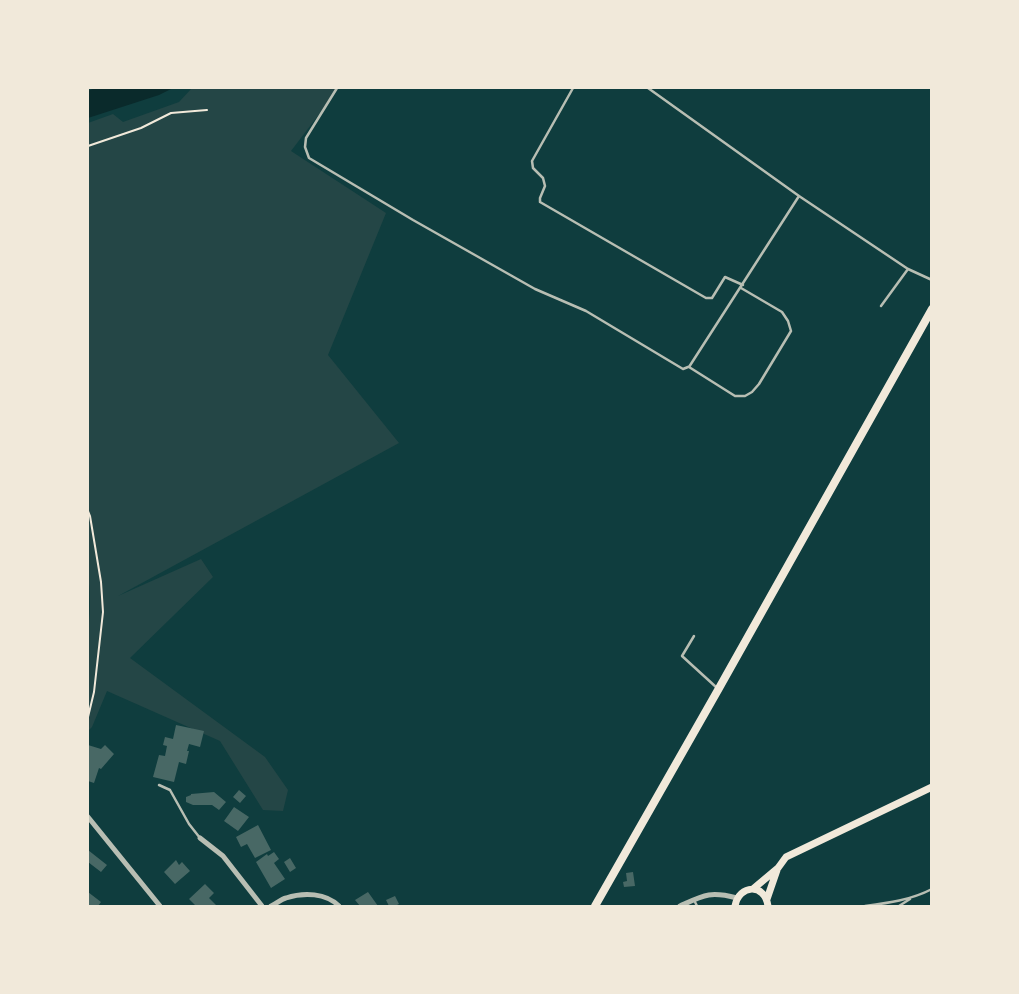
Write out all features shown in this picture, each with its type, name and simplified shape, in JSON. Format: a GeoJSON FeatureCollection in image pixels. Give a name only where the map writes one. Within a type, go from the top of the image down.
{"type":"FeatureCollection","features":[{"type":"Feature","properties":{"kind":"main road"},"geometry":{"type":"LineString","coordinates":[[595,906],[932,309]]}},
{"type":"Feature","properties":{"kind":"main road"},"geometry":{"type":"LineString","coordinates":[[735,906],[741,893],[753,889],[778,868],[786,857],[932,787]]}},
{"type":"Feature","properties":{"kind":"main road"},"geometry":{"type":"LineString","coordinates":[[768,903],[778,868]]}},
{"type":"Feature","properties":{"kind":"main road"},"geometry":{"type":"LineString","coordinates":[[753,889],[764,894],[768,903]]}},
{"type":"Feature","properties":{"kind":"street"},"geometry":{"type":"LineString","coordinates":[[88,817],[160,906]]}},
{"type":"Feature","properties":{"kind":"street"},"geometry":{"type":"LineString","coordinates":[[200,838],[223,856],[262,906]]}},
{"type":"Feature","properties":{"kind":"street"},"geometry":{"type":"LineString","coordinates":[[271,906],[285,898],[315,893],[339,906]]}},
{"type":"Feature","properties":{"kind":"street"},"geometry":{"type":"LineString","coordinates":[[680,906],[695,903],[710,893],[737,898]]}},
{"type":"Feature","properties":{"kind":"lane"},"geometry":{"type":"LineString","coordinates":[[337,88],[306,138],[304,147],[309,158],[535,289],[586,311],[684,369],[689,367],[799,196]]}},
{"type":"Feature","properties":{"kind":"lane"},"geometry":{"type":"LineString","coordinates":[[573,88],[532,161],[533,168],[543,177],[545,186],[540,202],[706,298],[712,298],[725,277],[782,312],[788,321],[791,331],[752,393],[735,396],[689,367]]}},
{"type":"Feature","properties":{"kind":"lane"},"geometry":{"type":"LineString","coordinates":[[648,88],[799,196],[908,269],[932,280]]}},
{"type":"Feature","properties":{"kind":"lane"},"geometry":{"type":"LineString","coordinates":[[881,306],[908,269]]}},
{"type":"Feature","properties":{"kind":"lane"},"geometry":{"type":"LineString","coordinates":[[694,636],[682,656],[718,690]]}},
{"type":"Feature","properties":{"kind":"lane"},"geometry":{"type":"LineString","coordinates":[[159,785],[170,790],[200,838]]}},
{"type":"Feature","properties":{"kind":"lane"},"geometry":{"type":"LineString","coordinates":[[883,906],[932,889]]}},
{"type":"Feature","properties":{"kind":"lane"},"geometry":{"type":"LineString","coordinates":[[899,906],[913,897]]}},
{"type":"Feature","properties":{"kind":"lane"},"geometry":{"type":"LineString","coordinates":[[865,906],[889,904]]}},
{"type":"Feature","properties":{"kind":"path"},"geometry":{"type":"LineString","coordinates":[[88,146],[141,128],[171,113],[206,110]]}},
{"type":"Feature","properties":{"kind":"path"},"geometry":{"type":"LineString","coordinates":[[88,511],[101,582],[103,612],[94,692],[88,717]]}},
{"type":"Feature","properties":{"kind":"shaded area"},"geometry":{"type":"Polygon","coordinates":[[[95,88],[173,88],[88,118],[88,91],[95,88]]]}},
{"type":"Feature","properties":{"kind":"shaded area"},"geometry":{"type":"Polygon","coordinates":[[[192,88],[339,88],[291,151],[386,213],[328,355],[399,443],[118,596],[201,559],[213,577],[130,658],[265,757],[288,790],[283,811],[263,810],[220,741],[107,691],[88,731],[88,123],[113,114],[123,122],[179,102],[192,88]]]}},
{"type":"Feature","properties":{"kind":"building"},"geometry":{"type":"Polygon","coordinates":[[[176,725],[204,731],[200,747],[189,744],[186,764],[179,762],[174,782],[153,777],[159,755],[165,756],[165,737],[173,739],[176,725]]]}},
{"type":"Feature","properties":{"kind":"building"},"geometry":{"type":"Polygon","coordinates":[[[88,745],[101,749],[105,745],[114,754],[99,768],[94,783],[88,781],[88,745]]]}},
{"type":"Feature","properties":{"kind":"building"},"geometry":{"type":"Polygon","coordinates":[[[239,790],[246,796],[240,803],[233,797],[239,790]]]}},
{"type":"Feature","properties":{"kind":"building"},"geometry":{"type":"Polygon","coordinates":[[[214,792],[226,802],[219,810],[212,805],[193,805],[186,802],[186,797],[191,794],[214,792]]]}},
{"type":"Feature","properties":{"kind":"building"},"geometry":{"type":"Polygon","coordinates":[[[234,807],[249,817],[238,831],[224,821],[234,807]]]}},
{"type":"Feature","properties":{"kind":"building"},"geometry":{"type":"Polygon","coordinates":[[[258,825],[271,850],[255,858],[247,844],[241,847],[236,837],[258,825]]]}},
{"type":"Feature","properties":{"kind":"building"},"geometry":{"type":"Polygon","coordinates":[[[88,850],[107,865],[101,872],[88,862],[88,850]]]}},
{"type":"Feature","properties":{"kind":"building"},"geometry":{"type":"Polygon","coordinates":[[[274,852],[279,859],[274,863],[285,879],[271,888],[256,862],[274,852]]]}},
{"type":"Feature","properties":{"kind":"building"},"geometry":{"type":"Polygon","coordinates":[[[290,858],[296,868],[290,872],[284,862],[290,858]]]}},
{"type":"Feature","properties":{"kind":"building"},"geometry":{"type":"Polygon","coordinates":[[[176,860],[179,865],[182,862],[190,871],[175,884],[164,872],[176,860]]]}},
{"type":"Feature","properties":{"kind":"building"},"geometry":{"type":"Polygon","coordinates":[[[633,872],[635,886],[624,887],[623,882],[627,881],[626,873],[633,872]]]}},
{"type":"Feature","properties":{"kind":"building"},"geometry":{"type":"Polygon","coordinates":[[[205,884],[214,893],[209,898],[217,906],[196,906],[189,899],[205,884]]]}},
{"type":"Feature","properties":{"kind":"building"},"geometry":{"type":"Polygon","coordinates":[[[88,892],[101,902],[98,906],[88,906],[88,892]]]}},
{"type":"Feature","properties":{"kind":"building"},"geometry":{"type":"Polygon","coordinates":[[[368,892],[378,906],[360,906],[355,900],[368,892]]]}},
{"type":"Feature","properties":{"kind":"building"},"geometry":{"type":"Polygon","coordinates":[[[395,896],[399,904],[389,906],[386,900],[395,896]]]}}]}
